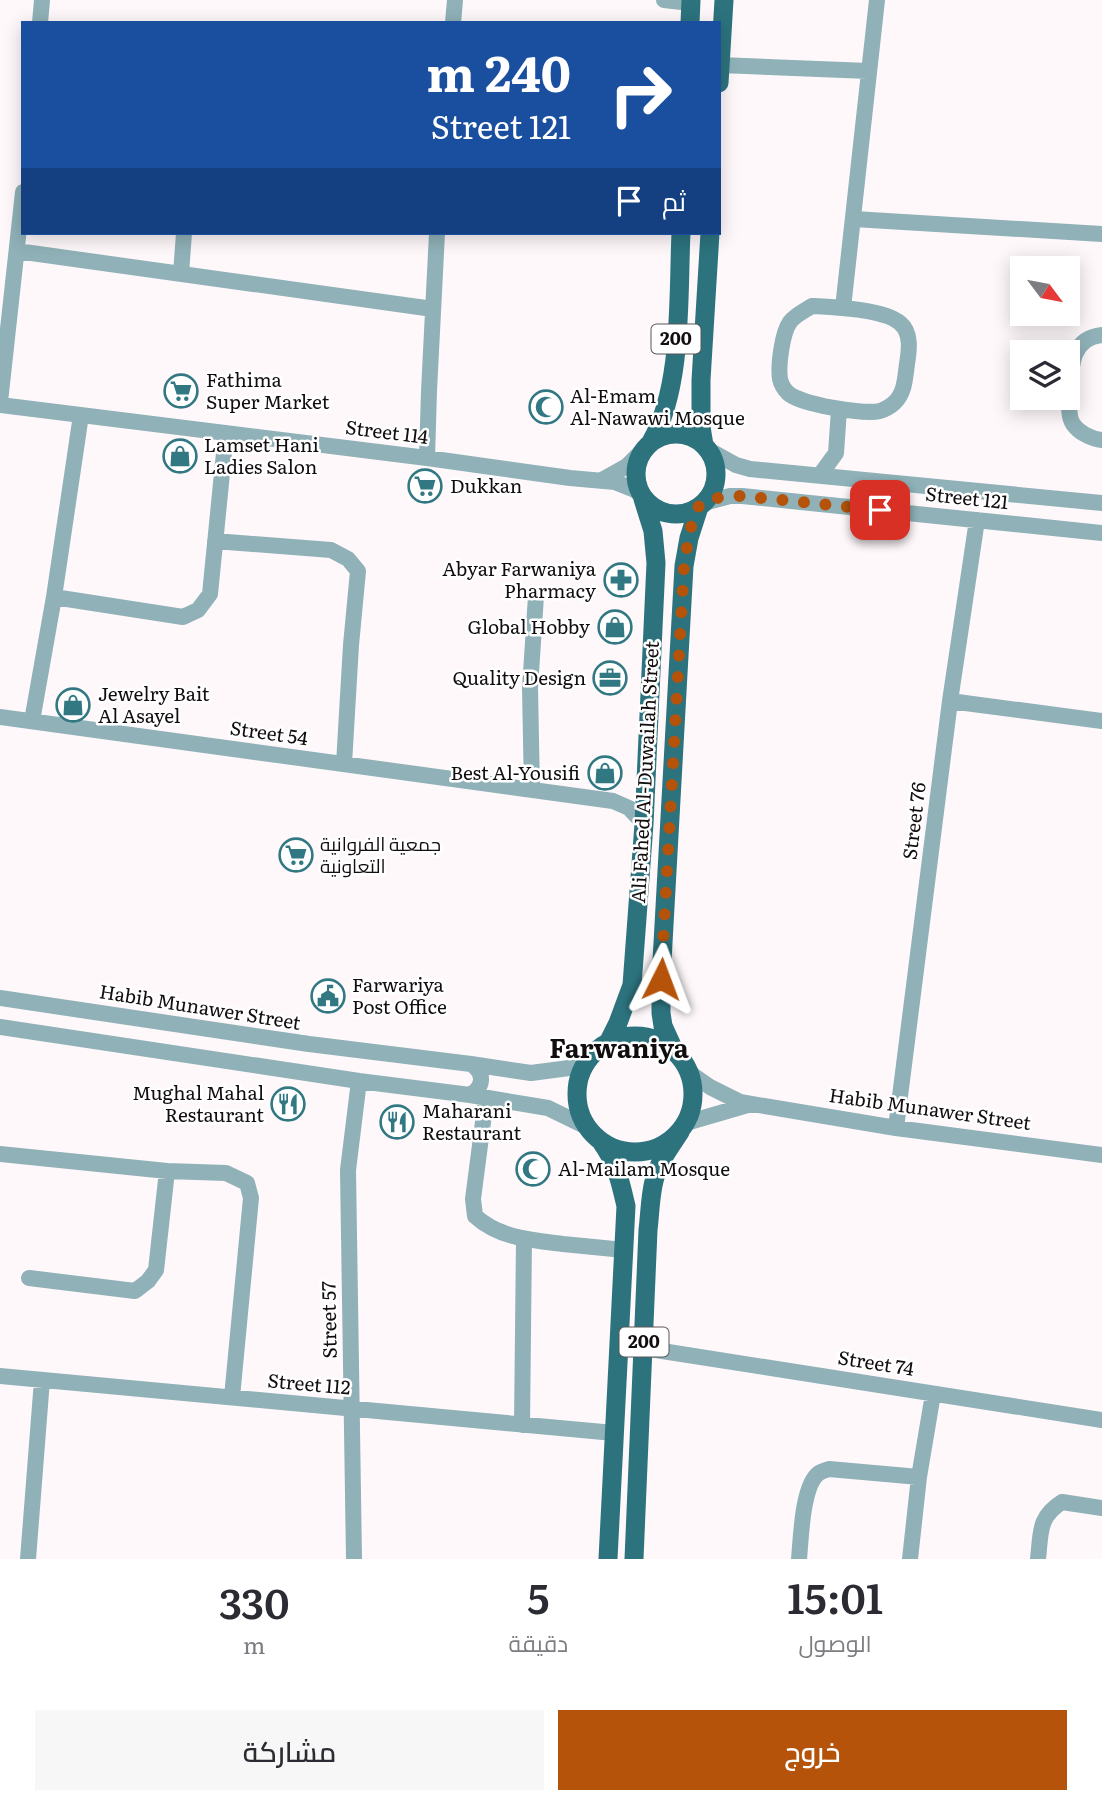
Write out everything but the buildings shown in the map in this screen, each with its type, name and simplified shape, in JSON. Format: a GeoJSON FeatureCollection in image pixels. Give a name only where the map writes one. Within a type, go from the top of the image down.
{"type":"FeatureCollection","features":[{"type":"Feature","properties":{"kind":"main road"},"geometry":{"type":"LineString","coordinates":[[721,56],[724,0]]}},
{"type":"Feature","properties":{"kind":"main road","name":"200"},"geometry":{"type":"LineString","coordinates":[[642,497],[636,483],[635,470],[663,415],[673,376],[681,235]]}},
{"type":"Feature","properties":{"kind":"main road","name":"200"},"geometry":{"type":"LineString","coordinates":[[701,505],[711,494],[716,471],[701,428],[701,380],[710,235]]}},
{"type":"Feature","properties":{"kind":"main road"},"geometry":{"type":"LineString","coordinates":[[648,445],[661,436],[673,434],[695,439],[706,447]]}},
{"type":"Feature","properties":{"kind":"main road"},"geometry":{"type":"LineString","coordinates":[[642,497],[660,511],[669,514],[690,512],[701,505]]}},
{"type":"Feature","properties":{"kind":"main road","name":"Ali Fahed Al-Duwailah Street"},"geometry":{"type":"LineString","coordinates":[[602,1046],[618,1023],[632,985],[644,824],[656,563],[653,531],[642,497]]}},
{"type":"Feature","properties":{"kind":"main road","name":"Ali Fahed Al-Duwailah Street"},"geometry":{"type":"LineString","coordinates":[[674,1050],[663,1026],[661,979],[684,566],[689,538],[701,505]]}},
{"type":"Feature","properties":{"kind":"main road"},"geometry":{"type":"LineString","coordinates":[[602,1046],[624,1037],[642,1036],[659,1041],[674,1050]]}},
{"type":"Feature","properties":{"kind":"main road","name":"200"},"geometry":{"type":"LineString","coordinates":[[602,1046],[587,1060],[581,1073],[577,1101],[580,1115],[587,1127],[612,1157],[618,1170],[626,1206],[608,1559]]}},
{"type":"Feature","properties":{"kind":"main road","name":"200"},"geometry":{"type":"LineString","coordinates":[[634,1559],[648,1230],[654,1178],[683,1128],[691,1111],[693,1098],[690,1073],[674,1050]]}},
{"type":"Feature","properties":{"kind":"main road"},"geometry":{"type":"LineString","coordinates":[[602,1143],[634,1153],[651,1150],[667,1143],[683,1128]]}},
{"type":"Feature","properties":{"kind":"main road"},"geometry":{"type":"LineString","coordinates":[[624,1243],[629,1229],[642,1227],[648,1230]]}},
{"type":"Feature","properties":{"kind":"street"},"geometry":{"type":"LineString","coordinates":[[40,21],[42,0]]}},
{"type":"Feature","properties":{"kind":"street"},"geometry":{"type":"LineString","coordinates":[[453,21],[455,0]]}},
{"type":"Feature","properties":{"kind":"street"},"geometry":{"type":"LineString","coordinates":[[664,0],[690,9]]}},
{"type":"Feature","properties":{"kind":"street"},"geometry":{"type":"LineString","coordinates":[[843,308],[877,0]]}},
{"type":"Feature","properties":{"kind":"street"},"geometry":{"type":"LineString","coordinates":[[721,74],[869,71]]}},
{"type":"Feature","properties":{"kind":"street"},"geometry":{"type":"LineString","coordinates":[[0,403],[21,212]]}},
{"type":"Feature","properties":{"kind":"street"},"geometry":{"type":"LineString","coordinates":[[854,219],[1102,233]]}},
{"type":"Feature","properties":{"kind":"street"},"geometry":{"type":"LineString","coordinates":[[181,274],[184,235]]}},
{"type":"Feature","properties":{"kind":"street"},"geometry":{"type":"LineString","coordinates":[[427,458],[438,235]]}},
{"type":"Feature","properties":{"kind":"street"},"geometry":{"type":"LineString","coordinates":[[17,251],[433,309]]}},
{"type":"Feature","properties":{"kind":"street"},"geometry":{"type":"LineString","coordinates":[[812,306],[843,308],[885,316],[900,323],[906,331],[910,345],[904,386],[900,397],[880,411],[839,410],[790,396],[782,386],[779,377],[783,338],[790,322],[812,306]]}},
{"type":"Feature","properties":{"kind":"street"},"geometry":{"type":"LineString","coordinates":[[1102,335],[1088,338],[1078,348],[1071,364],[1069,415],[1074,426],[1093,439],[1102,440]]}},
{"type":"Feature","properties":{"kind":"street","name":"Street 114"},"geometry":{"type":"LineString","coordinates":[[0,403],[602,480],[628,486],[642,497]]}},
{"type":"Feature","properties":{"kind":"street"},"geometry":{"type":"LineString","coordinates":[[839,410],[836,453],[849,478]]}},
{"type":"Feature","properties":{"kind":"street"},"geometry":{"type":"LineString","coordinates":[[32,721],[54,597],[81,415]]}},
{"type":"Feature","properties":{"kind":"street"},"geometry":{"type":"LineString","coordinates":[[54,597],[183,617],[198,610],[210,594],[226,433]]}},
{"type":"Feature","properties":{"kind":"street"},"geometry":{"type":"LineString","coordinates":[[602,480],[627,466],[648,445]]}},
{"type":"Feature","properties":{"kind":"street","name":"Street 121"},"geometry":{"type":"LineString","coordinates":[[706,447],[736,465],[750,469],[1102,503]]}},
{"type":"Feature","properties":{"kind":"street"},"geometry":{"type":"LineString","coordinates":[[820,475],[836,453]]}},
{"type":"Feature","properties":{"kind":"street","name":"Street 121"},"geometry":{"type":"LineString","coordinates":[[701,505],[730,496],[742,496],[1102,533]]}},
{"type":"Feature","properties":{"kind":"street","name":"Street 76"},"geometry":{"type":"LineString","coordinates":[[896,1128],[950,701],[977,520]]}},
{"type":"Feature","properties":{"kind":"street"},"geometry":{"type":"LineString","coordinates":[[215,541],[331,550],[348,559],[358,571],[344,764]]}},
{"type":"Feature","properties":{"kind":"street"},"geometry":{"type":"LineString","coordinates":[[532,790],[530,688],[536,596]]}},
{"type":"Feature","properties":{"kind":"street"},"geometry":{"type":"LineString","coordinates":[[950,701],[1102,721]]}},
{"type":"Feature","properties":{"kind":"street","name":"Street 54"},"geometry":{"type":"LineString","coordinates":[[0,717],[613,801],[629,808],[644,824]]}},
{"type":"Feature","properties":{"kind":"street","name":"Habib Munawer Street"},"geometry":{"type":"LineString","coordinates":[[0,998],[309,1044],[531,1073],[569,1068],[602,1046]]}},
{"type":"Feature","properties":{"kind":"street"},"geometry":{"type":"LineString","coordinates":[[55,1035],[46,1031],[41,1023],[50,1012],[63,1007]]}},
{"type":"Feature","properties":{"kind":"street"},"geometry":{"type":"LineString","coordinates":[[0,1027],[548,1108],[587,1127]]}},
{"type":"Feature","properties":{"kind":"street"},"geometry":{"type":"LineString","coordinates":[[471,1064],[478,1068],[481,1076],[477,1091],[473,1199],[475,1216],[500,1232],[524,1239],[624,1243]]}},
{"type":"Feature","properties":{"kind":"street","name":"Habib Munawer Street"},"geometry":{"type":"LineString","coordinates":[[690,1073],[740,1102],[896,1128],[1102,1155]]}},
{"type":"Feature","properties":{"kind":"street","name":"Street 57"},"geometry":{"type":"LineString","coordinates":[[354,1559],[348,1170],[359,1081]]}},
{"type":"Feature","properties":{"kind":"street","name":"Habib Munawer Street"},"geometry":{"type":"LineString","coordinates":[[683,1128],[752,1104]]}},
{"type":"Feature","properties":{"kind":"street"},"geometry":{"type":"LineString","coordinates":[[0,1154],[167,1171],[226,1173],[247,1183],[251,1198],[232,1397]]}},
{"type":"Feature","properties":{"kind":"street"},"geometry":{"type":"LineString","coordinates":[[29,1278],[135,1291],[148,1281],[156,1270],[167,1171]]}},
{"type":"Feature","properties":{"kind":"street"},"geometry":{"type":"LineString","coordinates":[[522,1425],[524,1239]]}},
{"type":"Feature","properties":{"kind":"street","name":"Street 74"},"geometry":{"type":"LineString","coordinates":[[643,1348],[1102,1420]]}},
{"type":"Feature","properties":{"kind":"street","name":"Street 112"},"geometry":{"type":"LineString","coordinates":[[0,1376],[614,1433]]}},
{"type":"Feature","properties":{"kind":"street"},"geometry":{"type":"LineString","coordinates":[[28,1559],[42,1380]]}},
{"type":"Feature","properties":{"kind":"street"},"geometry":{"type":"LineString","coordinates":[[910,1559],[919,1477],[933,1394]]}},
{"type":"Feature","properties":{"kind":"street"},"geometry":{"type":"LineString","coordinates":[[799,1559],[807,1494],[819,1473],[829,1469],[919,1477]]}},
{"type":"Feature","properties":{"kind":"street"},"geometry":{"type":"LineString","coordinates":[[1038,1559],[1042,1521],[1051,1509],[1062,1502],[1102,1508]]}},
{"type":"Feature","properties":{"kind":"place","name":"Fathima Super Market"},"geometry":{"type":"Point","coordinates":[181,391]}},
{"type":"Feature","properties":{"kind":"place","name":"Al-Emam Al-Nawawi Mosque"},"geometry":{"type":"Point","coordinates":[546,407]}},
{"type":"Feature","properties":{"kind":"place","name":"Lamset Hani Ladies Salon"},"geometry":{"type":"Point","coordinates":[180,456]}},
{"type":"Feature","properties":{"kind":"place","name":"Dukkan"},"geometry":{"type":"Point","coordinates":[425,486]}},
{"type":"Feature","properties":{"kind":"place","name":"Abyar Farwaniya Pharmacy"},"geometry":{"type":"Point","coordinates":[621,580]}},
{"type":"Feature","properties":{"kind":"place","name":"Global Hobby"},"geometry":{"type":"Point","coordinates":[615,627]}},
{"type":"Feature","properties":{"kind":"place","name":"Quality Design"},"geometry":{"type":"Point","coordinates":[610,678]}},
{"type":"Feature","properties":{"kind":"place","name":"Jewelry Bait Al Asayel"},"geometry":{"type":"Point","coordinates":[73,705]}},
{"type":"Feature","properties":{"kind":"place","name":"Best Al-Yousifi"},"geometry":{"type":"Point","coordinates":[605,773]}},
{"type":"Feature","properties":{"kind":"place","name":"جمعية الفروانية التعاونية"},"geometry":{"type":"Point","coordinates":[296,855]}},
{"type":"Feature","properties":{"kind":"place","name":"Farwariya Post Office"},"geometry":{"type":"Point","coordinates":[328,996]}},
{"type":"Feature","properties":{"kind":"place","name":"Mughal Mahal Restaurant"},"geometry":{"type":"Point","coordinates":[288,1104]}},
{"type":"Feature","properties":{"kind":"place","name":"Maharani Restaurant"},"geometry":{"type":"Point","coordinates":[397,1122]}},
{"type":"Feature","properties":{"kind":"place","name":"Al-Mailam Mosque"},"geometry":{"type":"Point","coordinates":[533,1169]}},
{"type":"Feature","properties":{"kind":"district","name":"Farwaniya"},"geometry":{"type":"Point","coordinates":[619,1049]}},
{"type":"Feature","properties":{"kind":"route"},"geometry":{"type":"LineString","coordinates":[[661,979],[684,566],[699,507],[717,498],[742,496],[880,510]]}}]}
